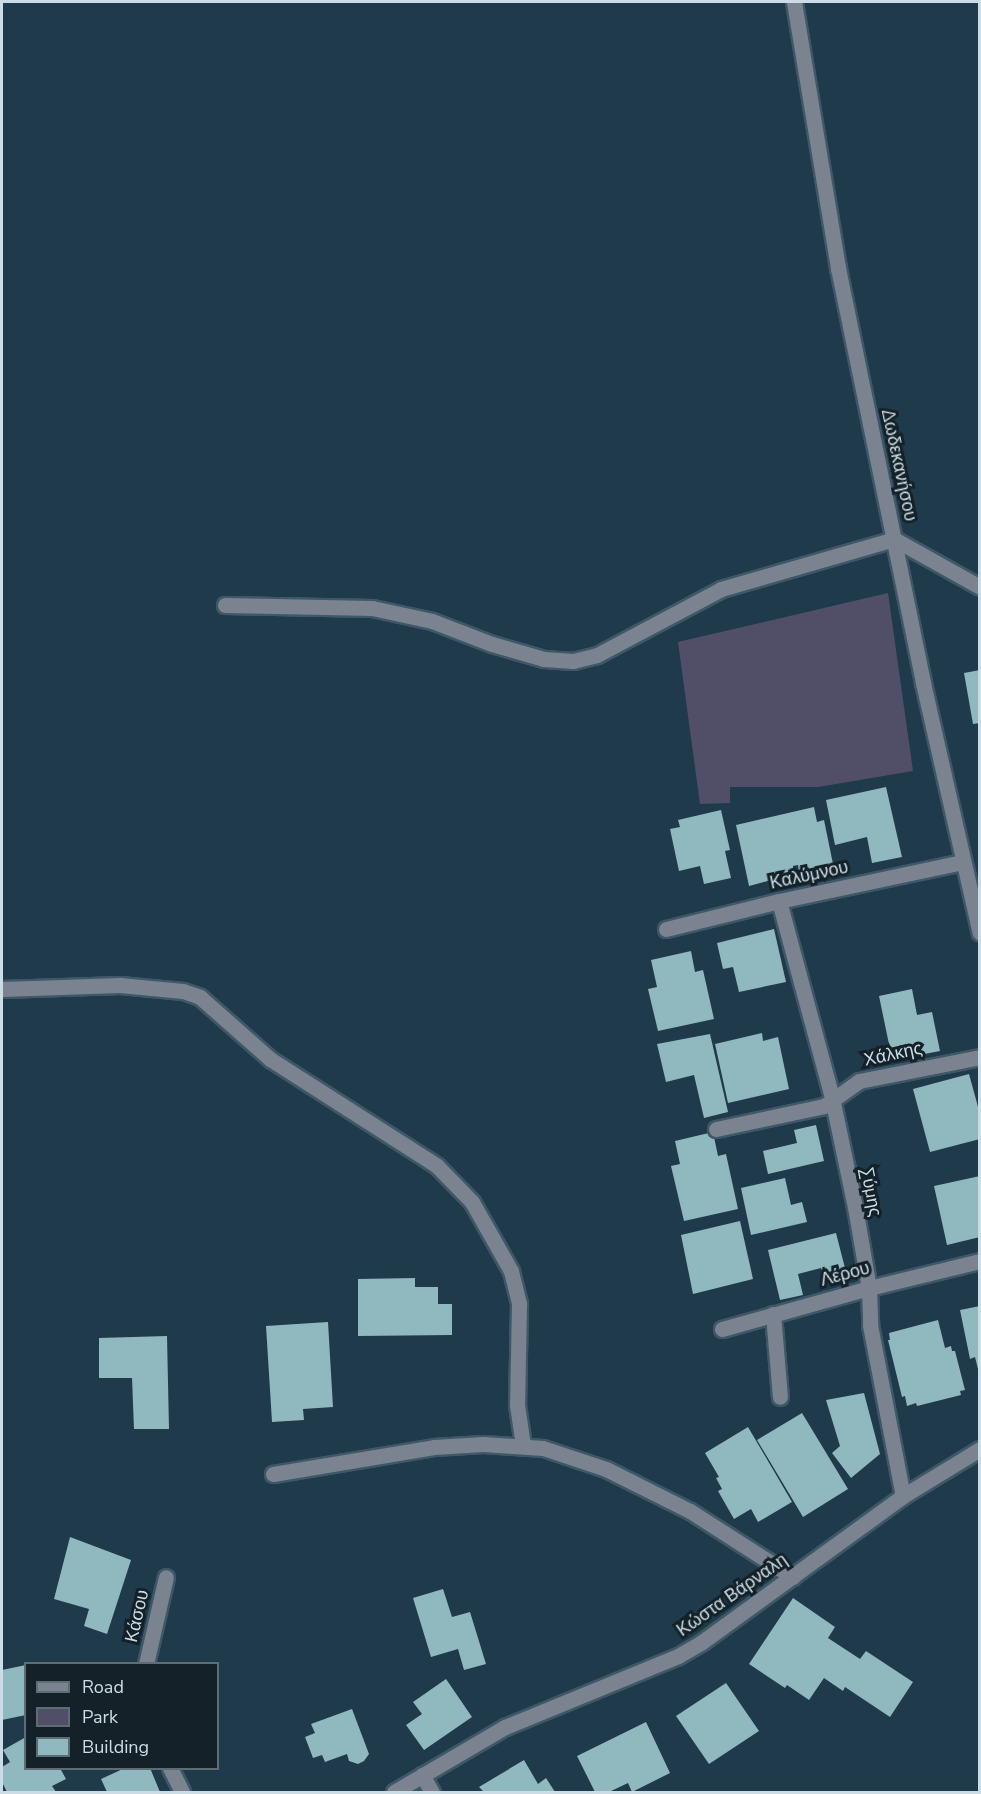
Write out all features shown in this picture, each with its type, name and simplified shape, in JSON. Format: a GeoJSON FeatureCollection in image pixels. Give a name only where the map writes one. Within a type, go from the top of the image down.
{"type":"FeatureCollection","features":[{"type":"Feature","properties":{"kind":"street","name":"Δωδεκανήσου"},"geometry":{"type":"LineString","coordinates":[[794,2],[838,268],[962,862],[980,933]]}},
{"type":"Feature","properties":{"kind":"street"},"geometry":{"type":"LineString","coordinates":[[225,605],[372,608],[432,621],[492,644],[544,659],[573,661],[597,655],[721,589],[894,539],[980,586]]}},
{"type":"Feature","properties":{"kind":"street","name":"Καλύμνου"},"geometry":{"type":"LineString","coordinates":[[666,929],[779,901],[962,862]]}},
{"type":"Feature","properties":{"kind":"street","name":"Σύμης"},"geometry":{"type":"LineString","coordinates":[[779,901],[832,1098],[868,1288],[870,1325],[903,1496]]}},
{"type":"Feature","properties":{"kind":"street"},"geometry":{"type":"LineString","coordinates":[[2,989],[120,985],[183,991],[200,997],[270,1059],[437,1166],[472,1202],[511,1271],[519,1304],[517,1405],[523,1445]]}},
{"type":"Feature","properties":{"kind":"street","name":"Χάλκης"},"geometry":{"type":"LineString","coordinates":[[716,1129],[824,1106],[832,1098],[859,1081],[980,1057]]}},
{"type":"Feature","properties":{"kind":"street","name":"Λέρου"},"geometry":{"type":"LineString","coordinates":[[722,1329],[868,1288],[980,1261]]}},
{"type":"Feature","properties":{"kind":"street"},"geometry":{"type":"LineString","coordinates":[[773,1314],[780,1397]]}},
{"type":"Feature","properties":{"kind":"street"},"geometry":{"type":"LineString","coordinates":[[273,1474],[434,1447],[523,1445],[563,1453],[606,1469],[690,1512],[793,1577]]}},
{"type":"Feature","properties":{"kind":"street","name":"Κώστα Βάρναλη"},"geometry":{"type":"LineString","coordinates":[[394,1792],[506,1727],[678,1656],[702,1642],[903,1496],[980,1449]]}},
{"type":"Feature","properties":{"kind":"street","name":"Κάσου"},"geometry":{"type":"LineString","coordinates":[[146,1662],[166,1577]]}},
{"type":"Feature","properties":{"kind":"street"},"geometry":{"type":"LineString","coordinates":[[171,1770],[182,1792]]}},
{"type":"Feature","properties":{"kind":"street"},"geometry":{"type":"LineString","coordinates":[[422,1775],[432,1792]]}},
{"type":"Feature","properties":{"kind":"green space"},"geometry":{"type":"Polygon","coordinates":[[[888,593],[913,771],[818,787],[730,787],[730,803],[700,804],[678,642],[888,593]]]}},
{"type":"Feature","properties":{"kind":"building"},"geometry":{"type":"Polygon","coordinates":[[[980,670],[980,723],[973,724],[964,673],[980,670]]]}},
{"type":"Feature","properties":{"kind":"building"},"geometry":{"type":"Polygon","coordinates":[[[886,787],[902,857],[872,863],[867,837],[835,845],[826,800],[886,787]]]}},
{"type":"Feature","properties":{"kind":"building"},"geometry":{"type":"Polygon","coordinates":[[[814,807],[817,822],[824,820],[833,864],[799,872],[798,865],[793,866],[794,874],[749,886],[736,825],[814,807]]]}},
{"type":"Feature","properties":{"kind":"building"},"geometry":{"type":"Polygon","coordinates":[[[721,810],[730,850],[725,851],[731,878],[704,884],[700,866],[679,871],[670,829],[680,827],[678,820],[721,810]]]}},
{"type":"Feature","properties":{"kind":"building"},"geometry":{"type":"Polygon","coordinates":[[[774,929],[786,982],[739,992],[733,967],[723,969],[717,943],[774,929]]]}},
{"type":"Feature","properties":{"kind":"building"},"geometry":{"type":"Polygon","coordinates":[[[691,951],[695,972],[703,970],[714,1019],[658,1031],[648,989],[657,987],[651,960],[691,951]]]}},
{"type":"Feature","properties":{"kind":"building"},"geometry":{"type":"Polygon","coordinates":[[[912,989],[917,1015],[932,1012],[940,1051],[904,1058],[903,1052],[891,1054],[879,996],[912,989]]]}},
{"type":"Feature","properties":{"kind":"building"},"geometry":{"type":"Polygon","coordinates":[[[762,1033],[763,1041],[778,1037],[789,1089],[728,1103],[715,1044],[762,1033]]]}},
{"type":"Feature","properties":{"kind":"building"},"geometry":{"type":"Polygon","coordinates":[[[710,1034],[728,1112],[704,1118],[694,1075],[666,1082],[657,1044],[710,1034]]]}},
{"type":"Feature","properties":{"kind":"building"},"geometry":{"type":"Polygon","coordinates":[[[969,1074],[980,1114],[980,1139],[930,1152],[913,1089],[969,1074]]]}},
{"type":"Feature","properties":{"kind":"building"},"geometry":{"type":"Polygon","coordinates":[[[816,1125],[824,1161],[768,1174],[763,1151],[797,1143],[794,1130],[816,1125]]]}},
{"type":"Feature","properties":{"kind":"building"},"geometry":{"type":"Polygon","coordinates":[[[713,1132],[718,1156],[726,1154],[738,1209],[684,1221],[671,1166],[680,1164],[675,1141],[713,1132]]]}},
{"type":"Feature","properties":{"kind":"building"},"geometry":{"type":"Polygon","coordinates":[[[980,1176],[980,1237],[947,1245],[934,1186],[980,1176]]]}},
{"type":"Feature","properties":{"kind":"building"},"geometry":{"type":"Polygon","coordinates":[[[785,1178],[791,1205],[802,1202],[807,1222],[751,1235],[741,1188],[785,1178]]]}},
{"type":"Feature","properties":{"kind":"building"},"geometry":{"type":"Polygon","coordinates":[[[740,1221],[753,1279],[693,1294],[681,1235],[740,1221]]]}},
{"type":"Feature","properties":{"kind":"building"},"geometry":{"type":"Polygon","coordinates":[[[836,1233],[845,1268],[822,1274],[821,1268],[798,1274],[803,1295],[780,1300],[768,1250],[836,1233]]]}},
{"type":"Feature","properties":{"kind":"building"},"geometry":{"type":"Polygon","coordinates":[[[415,1278],[415,1287],[438,1287],[438,1304],[452,1304],[452,1335],[358,1336],[358,1279],[415,1278]]]}},
{"type":"Feature","properties":{"kind":"building"},"geometry":{"type":"Polygon","coordinates":[[[980,1306],[979,1373],[975,1357],[970,1359],[960,1310],[980,1306]]]}},
{"type":"Feature","properties":{"kind":"building"},"geometry":{"type":"Polygon","coordinates":[[[938,1320],[945,1348],[951,1346],[952,1351],[955,1351],[965,1390],[960,1391],[961,1395],[917,1406],[916,1403],[907,1406],[905,1396],[902,1397],[888,1340],[890,1340],[889,1333],[938,1320]]]}},
{"type":"Feature","properties":{"kind":"building"},"geometry":{"type":"Polygon","coordinates":[[[328,1322],[333,1407],[303,1409],[304,1420],[272,1422],[266,1326],[328,1322]]]}},
{"type":"Feature","properties":{"kind":"building"},"geometry":{"type":"Polygon","coordinates":[[[167,1336],[169,1429],[134,1429],[132,1378],[99,1378],[99,1338],[167,1336]]]}},
{"type":"Feature","properties":{"kind":"building"},"geometry":{"type":"Polygon","coordinates":[[[864,1393],[880,1454],[851,1478],[832,1453],[840,1446],[826,1400],[864,1393]]]}},
{"type":"Feature","properties":{"kind":"building"},"geometry":{"type":"Polygon","coordinates":[[[802,1413],[848,1489],[803,1517],[757,1440],[802,1413]]]}},
{"type":"Feature","properties":{"kind":"building"},"geometry":{"type":"Polygon","coordinates":[[[748,1427],[792,1502],[758,1522],[751,1509],[734,1519],[718,1491],[722,1489],[716,1478],[719,1477],[705,1453],[748,1427]]]}},
{"type":"Feature","properties":{"kind":"building"},"geometry":{"type":"Polygon","coordinates":[[[70,1537],[131,1560],[107,1634],[84,1626],[89,1609],[54,1599],[70,1537]]]}},
{"type":"Feature","properties":{"kind":"building"},"geometry":{"type":"Polygon","coordinates":[[[443,1589],[452,1617],[470,1612],[486,1664],[464,1670],[458,1649],[431,1657],[413,1598],[443,1589]]]}},
{"type":"Feature","properties":{"kind":"building"},"geometry":{"type":"Polygon","coordinates":[[[793,1598],[835,1627],[828,1638],[860,1659],[866,1651],[913,1682],[890,1717],[845,1687],[843,1691],[824,1678],[809,1700],[787,1685],[785,1688],[749,1664],[793,1598]]]}},
{"type":"Feature","properties":{"kind":"building"},"geometry":{"type":"Polygon","coordinates":[[[24,1665],[24,1715],[2,1720],[2,1670],[24,1665]]]}},
{"type":"Feature","properties":{"kind":"building"},"geometry":{"type":"Polygon","coordinates":[[[446,1679],[472,1717],[424,1750],[406,1725],[422,1714],[413,1702],[446,1679]]]}},
{"type":"Feature","properties":{"kind":"building"},"geometry":{"type":"Polygon","coordinates":[[[726,1683],[759,1731],[709,1764],[676,1716],[726,1683]]]}},
{"type":"Feature","properties":{"kind":"building"},"geometry":{"type":"Polygon","coordinates":[[[352,1709],[369,1754],[364,1761],[358,1764],[349,1761],[347,1754],[325,1762],[322,1755],[313,1758],[305,1737],[315,1733],[311,1724],[352,1709]]]}},
{"type":"Feature","properties":{"kind":"building"},"geometry":{"type":"Polygon","coordinates":[[[646,1722],[670,1773],[632,1792],[628,1783],[609,1792],[595,1792],[577,1756],[646,1722]]]}},
{"type":"Feature","properties":{"kind":"building"},"geometry":{"type":"Polygon","coordinates":[[[24,1738],[24,1770],[61,1770],[66,1779],[52,1786],[56,1792],[7,1792],[2,1782],[2,1767],[10,1762],[3,1750],[24,1738]]]}},
{"type":"Feature","properties":{"kind":"building"},"geometry":{"type":"Polygon","coordinates":[[[524,1760],[538,1784],[546,1778],[555,1792],[484,1792],[479,1787],[524,1760]]]}},
{"type":"Feature","properties":{"kind":"building"},"geometry":{"type":"Polygon","coordinates":[[[121,1770],[151,1770],[160,1792],[107,1792],[101,1779],[121,1770]]]}}]}
